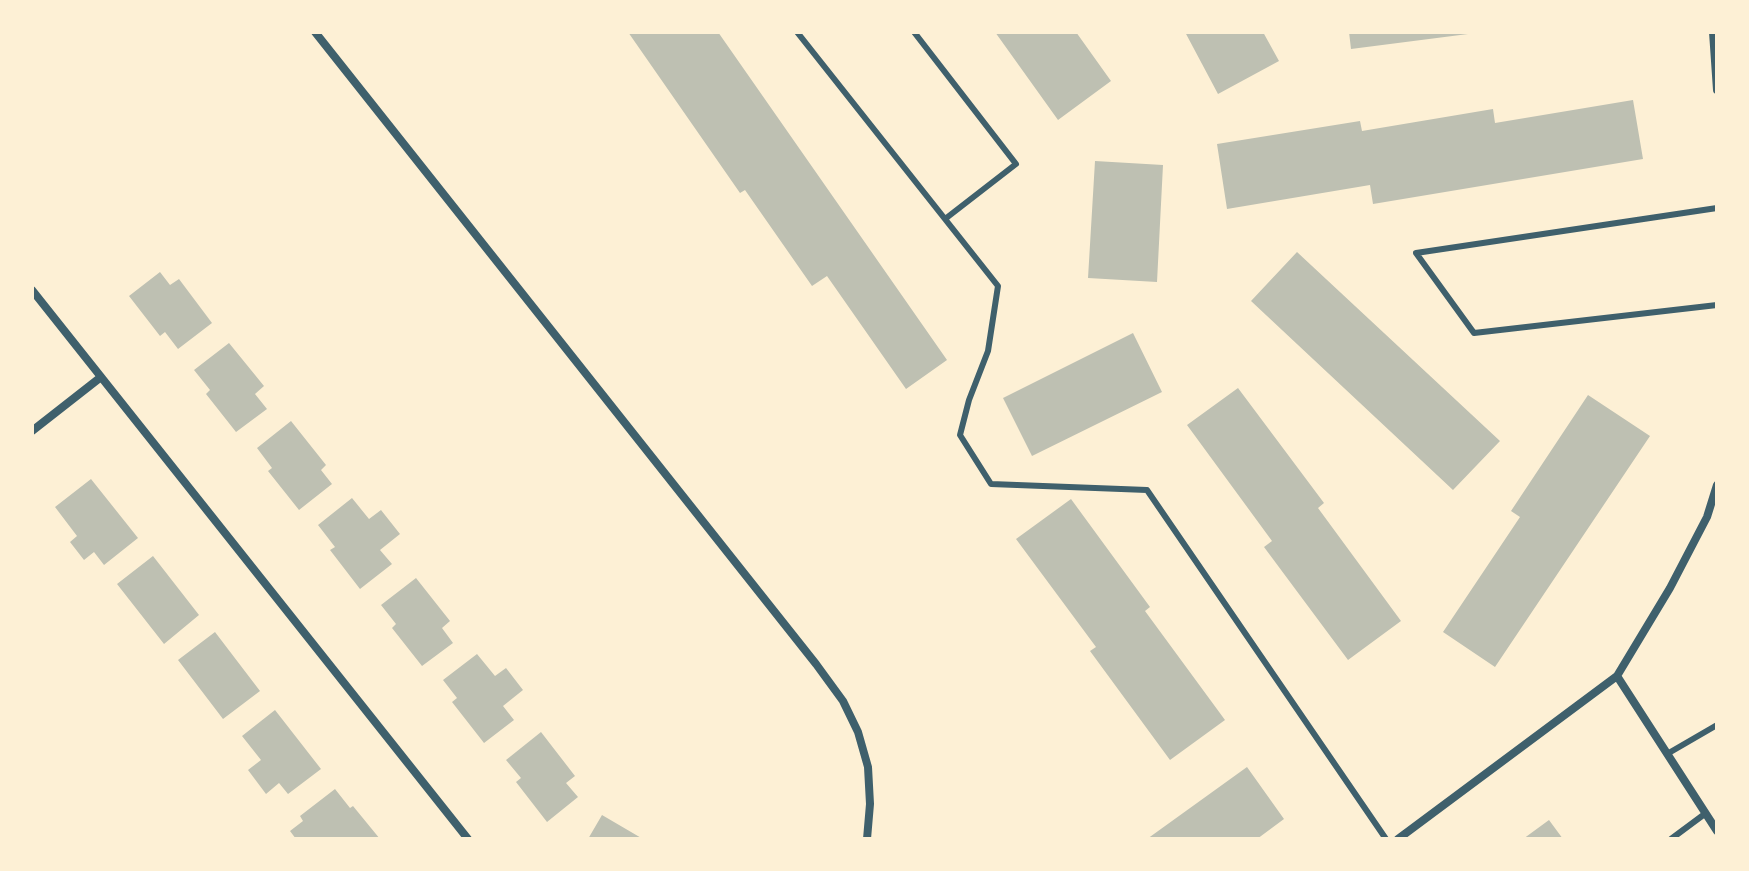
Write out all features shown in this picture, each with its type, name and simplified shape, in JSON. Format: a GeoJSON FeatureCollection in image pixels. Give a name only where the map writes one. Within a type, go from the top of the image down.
{"type":"FeatureCollection","features":[{"type":"Feature","properties":{"kind":"street"},"geometry":{"type":"LineString","coordinates":[[315,32],[843,701],[858,732],[868,767],[870,804],[867,839]]}},
{"type":"Feature","properties":{"kind":"street"},"geometry":{"type":"LineString","coordinates":[[1713,32],[1717,90]]}},
{"type":"Feature","properties":{"kind":"street"},"geometry":{"type":"LineString","coordinates":[[32,290],[468,839]]}},
{"type":"Feature","properties":{"kind":"street"},"geometry":{"type":"LineString","coordinates":[[32,431],[101,377]]}},
{"type":"Feature","properties":{"kind":"street"},"geometry":{"type":"LineString","coordinates":[[1398,839],[1617,676],[1670,588],[1707,517],[1717,485]]}},
{"type":"Feature","properties":{"kind":"street"},"geometry":{"type":"LineString","coordinates":[[1617,676],[1717,831]]}},
{"type":"Feature","properties":{"kind":"lane"},"geometry":{"type":"LineString","coordinates":[[808,32],[799,35],[998,286],[988,351],[969,400],[960,435],[991,484],[1147,490],[1386,839]]}},
{"type":"Feature","properties":{"kind":"lane"},"geometry":{"type":"LineString","coordinates":[[914,32],[1016,164],[945,219]]}},
{"type":"Feature","properties":{"kind":"lane"},"geometry":{"type":"LineString","coordinates":[[1717,208],[1416,253],[1474,333],[1717,305]]}},
{"type":"Feature","properties":{"kind":"lane"},"geometry":{"type":"LineString","coordinates":[[1667,754],[1717,725]]}},
{"type":"Feature","properties":{"kind":"lane"},"geometry":{"type":"LineString","coordinates":[[1671,839],[1706,813]]}},
{"type":"Feature","properties":{"kind":"building"},"geometry":{"type":"Polygon","coordinates":[[[628,32],[718,32],[947,360],[906,389],[827,276],[812,286],[745,190],[740,193],[628,32]]]}},
{"type":"Feature","properties":{"kind":"building"},"geometry":{"type":"Polygon","coordinates":[[[995,32],[1076,32],[1111,81],[1058,120],[995,32]]]}},
{"type":"Feature","properties":{"kind":"building"},"geometry":{"type":"Polygon","coordinates":[[[1185,32],[1263,32],[1279,61],[1218,94],[1185,32]]]}},
{"type":"Feature","properties":{"kind":"building"},"geometry":{"type":"Polygon","coordinates":[[[1349,32],[1468,32],[1468,34],[1351,49],[1349,32]]]}},
{"type":"Feature","properties":{"kind":"building"},"geometry":{"type":"Polygon","coordinates":[[[1633,100],[1643,159],[1373,204],[1370,185],[1227,209],[1217,144],[1360,121],[1362,131],[1493,109],[1495,123],[1633,100]]]}},
{"type":"Feature","properties":{"kind":"building"},"geometry":{"type":"Polygon","coordinates":[[[1095,161],[1163,165],[1157,282],[1088,278],[1095,161]]]}},
{"type":"Feature","properties":{"kind":"building"},"geometry":{"type":"Polygon","coordinates":[[[1297,252],[1500,441],[1453,490],[1251,301],[1297,252]]]}},
{"type":"Feature","properties":{"kind":"building"},"geometry":{"type":"Polygon","coordinates":[[[160,272],[170,285],[179,279],[212,323],[178,349],[165,332],[160,336],[129,296],[160,272]]]}},
{"type":"Feature","properties":{"kind":"building"},"geometry":{"type":"Polygon","coordinates":[[[1133,333],[1162,392],[1032,456],[1003,398],[1133,333]]]}},
{"type":"Feature","properties":{"kind":"building"},"geometry":{"type":"Polygon","coordinates":[[[229,343],[264,386],[255,394],[267,409],[236,432],[206,394],[210,390],[194,370],[229,343]]]}},
{"type":"Feature","properties":{"kind":"building"},"geometry":{"type":"Polygon","coordinates":[[[1238,388],[1324,503],[1318,508],[1401,621],[1348,660],[1264,547],[1272,541],[1187,425],[1238,388]]]}},
{"type":"Feature","properties":{"kind":"building"},"geometry":{"type":"Polygon","coordinates":[[[1588,395],[1650,436],[1495,667],[1443,632],[1520,517],[1511,511],[1588,395]]]}},
{"type":"Feature","properties":{"kind":"building"},"geometry":{"type":"Polygon","coordinates":[[[291,421],[326,465],[321,470],[332,484],[299,510],[268,471],[272,468],[257,448],[291,421]]]}},
{"type":"Feature","properties":{"kind":"building"},"geometry":{"type":"Polygon","coordinates":[[[91,479],[138,538],[104,565],[94,552],[84,560],[70,542],[77,536],[55,507],[91,479]]]}},
{"type":"Feature","properties":{"kind":"building"},"geometry":{"type":"Polygon","coordinates":[[[352,498],[369,519],[381,510],[400,534],[380,550],[392,564],[360,589],[330,550],[335,547],[318,525],[352,498]]]}},
{"type":"Feature","properties":{"kind":"building"},"geometry":{"type":"Polygon","coordinates":[[[1071,499],[1150,607],[1145,611],[1225,720],[1170,760],[1090,651],[1096,647],[1016,539],[1071,499]]]}},
{"type":"Feature","properties":{"kind":"building"},"geometry":{"type":"Polygon","coordinates":[[[153,556],[199,615],[164,644],[117,584],[153,556]]]}},
{"type":"Feature","properties":{"kind":"building"},"geometry":{"type":"Polygon","coordinates":[[[416,578],[450,621],[442,628],[453,643],[422,666],[392,628],[396,624],[381,605],[416,578]]]}},
{"type":"Feature","properties":{"kind":"building"},"geometry":{"type":"Polygon","coordinates":[[[215,632],[260,691],[223,719],[178,660],[215,632]]]}},
{"type":"Feature","properties":{"kind":"building"},"geometry":{"type":"Polygon","coordinates":[[[477,654],[495,676],[506,668],[523,690],[503,706],[514,720],[484,743],[452,702],[457,698],[443,680],[477,654]]]}},
{"type":"Feature","properties":{"kind":"building"},"geometry":{"type":"Polygon","coordinates":[[[275,710],[321,769],[288,794],[279,783],[266,794],[248,770],[261,760],[242,736],[275,710]]]}},
{"type":"Feature","properties":{"kind":"building"},"geometry":{"type":"Polygon","coordinates":[[[541,732],[575,776],[566,783],[578,797],[547,822],[516,782],[521,778],[506,760],[541,732]]]}},
{"type":"Feature","properties":{"kind":"building"},"geometry":{"type":"Polygon","coordinates":[[[1247,767],[1284,819],[1257,839],[1147,839],[1247,767]]]}},
{"type":"Feature","properties":{"kind":"building"},"geometry":{"type":"Polygon","coordinates":[[[335,789],[380,839],[296,839],[290,831],[303,821],[300,816],[335,789]]]}},
{"type":"Feature","properties":{"kind":"building"},"geometry":{"type":"Polygon","coordinates":[[[602,815],[643,839],[588,839],[602,815]]]}},
{"type":"Feature","properties":{"kind":"building"},"geometry":{"type":"Polygon","coordinates":[[[1549,820],[1563,839],[1523,839],[1549,820]]]}}]}
